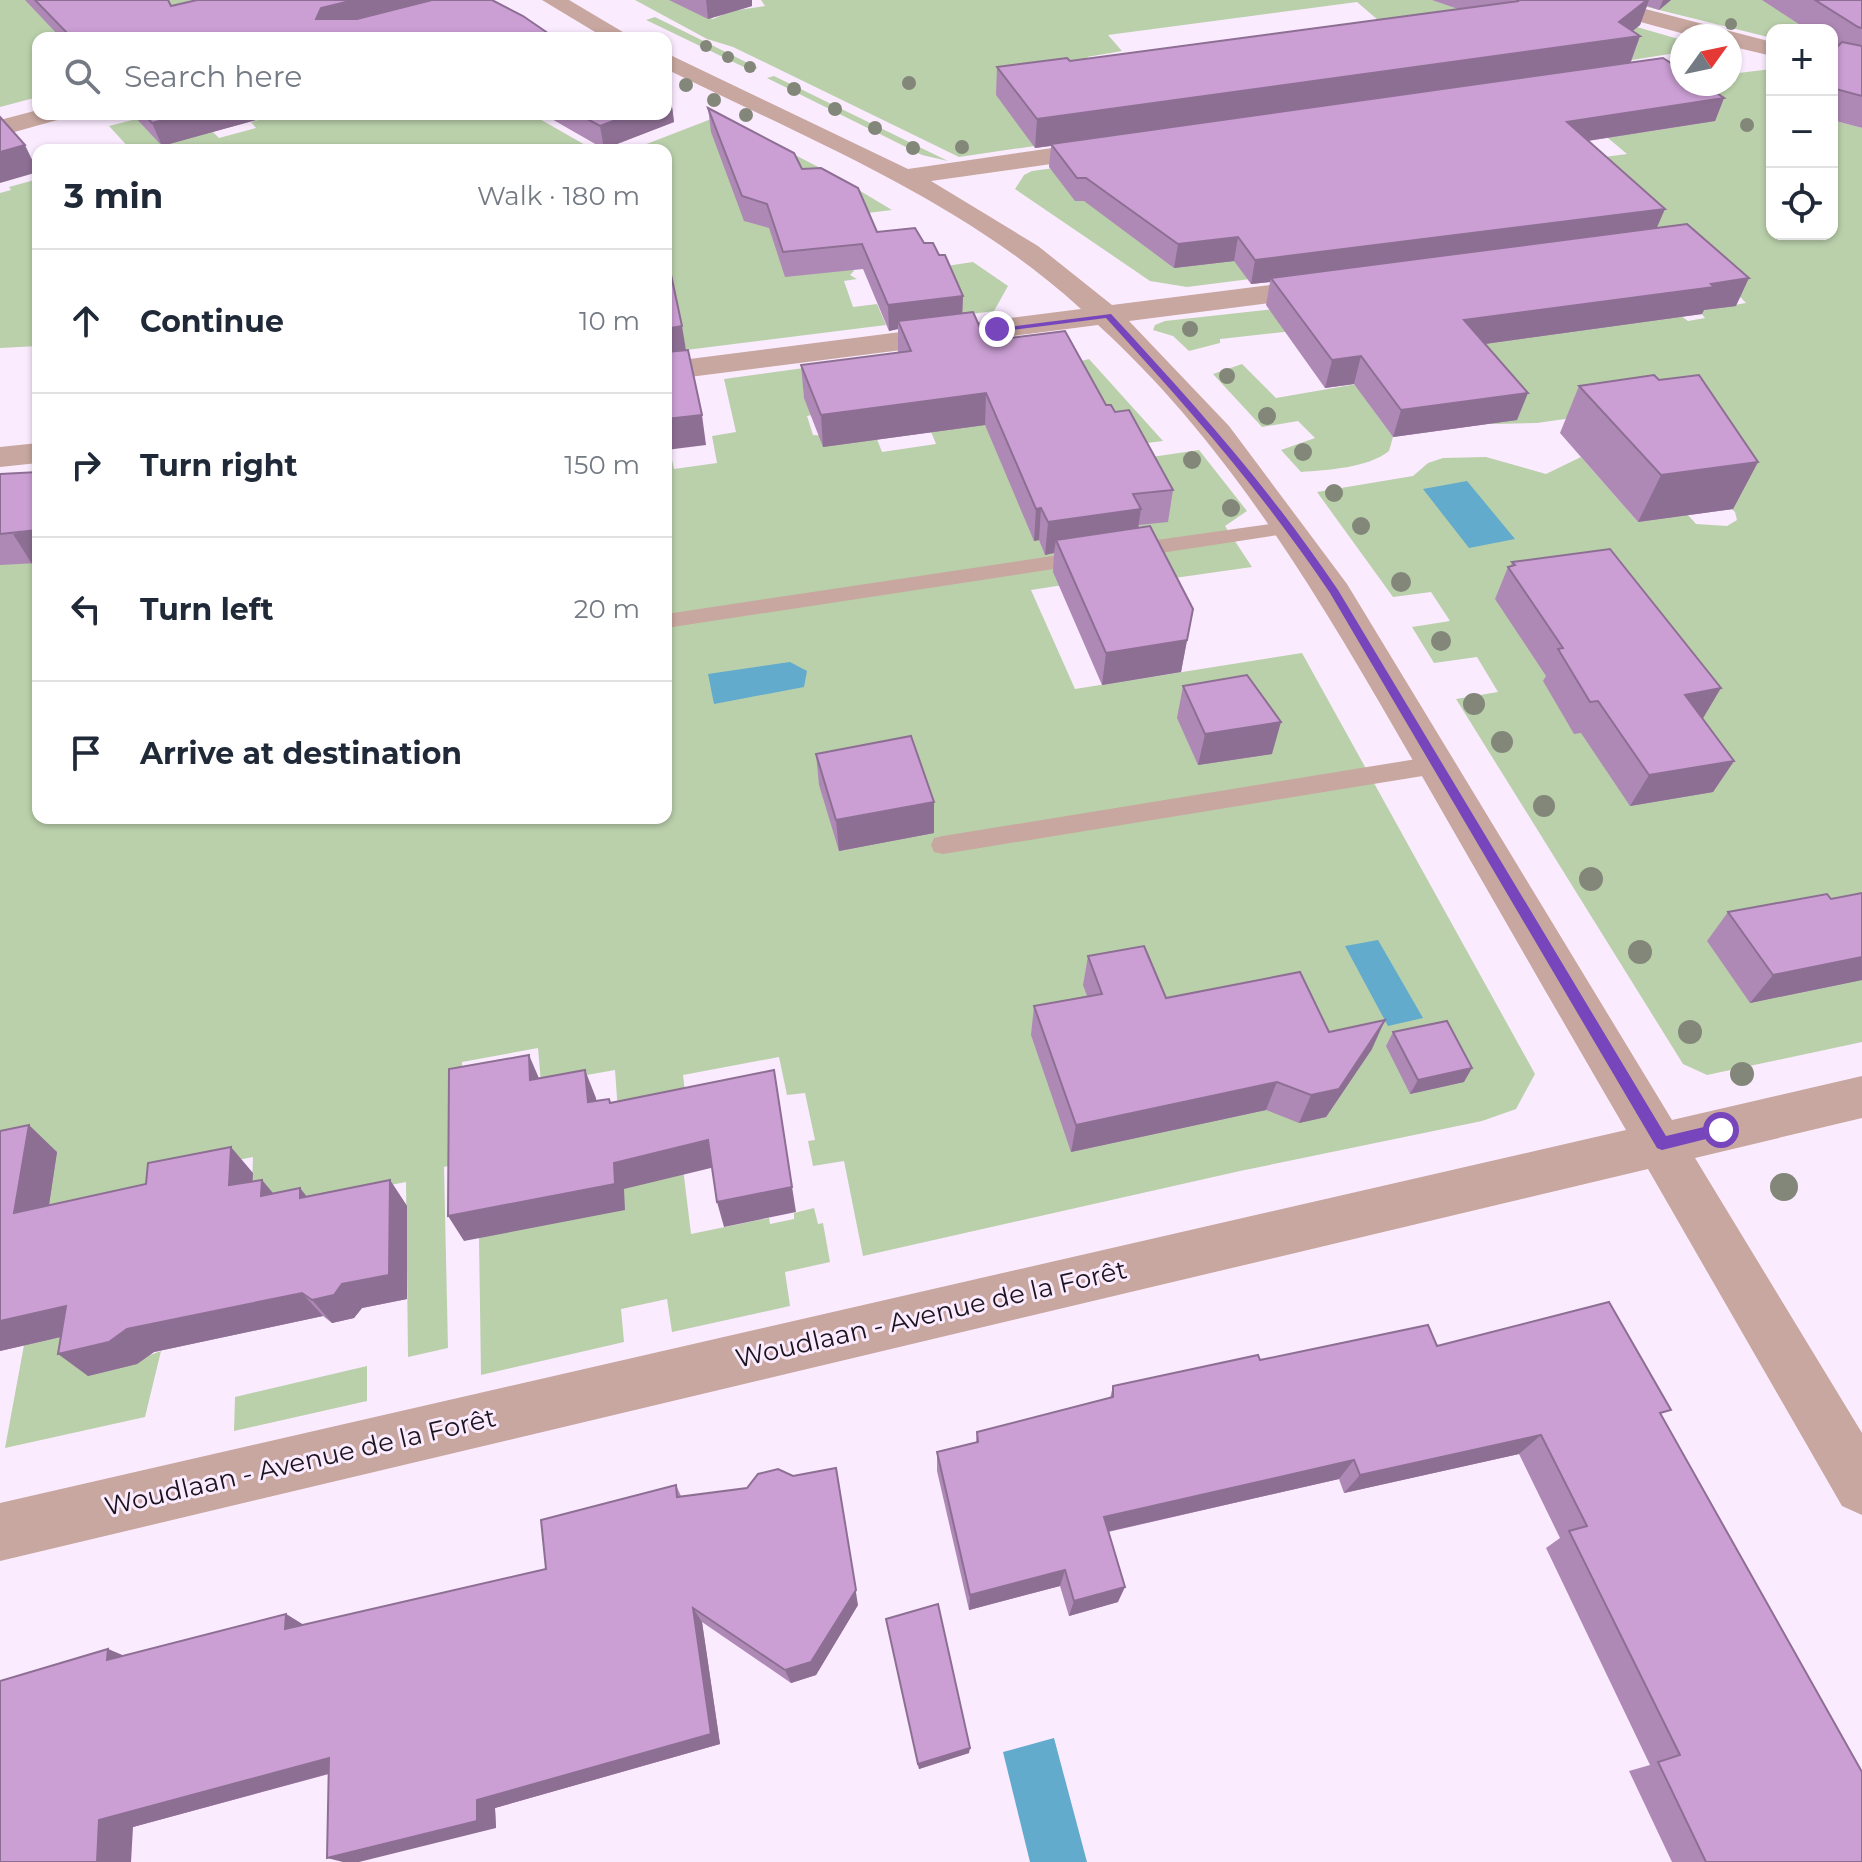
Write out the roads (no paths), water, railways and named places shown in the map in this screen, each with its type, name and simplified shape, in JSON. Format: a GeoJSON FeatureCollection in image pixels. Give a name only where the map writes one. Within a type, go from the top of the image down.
{"type":"FeatureCollection","features":[{"type":"Feature","properties":{"kind":"street"},"geometry":{"type":"LineString","coordinates":[[553,0],[611,32]]}},
{"type":"Feature","properties":{"kind":"street"},"geometry":{"type":"LineString","coordinates":[[1586,0],[1674,24]]}},
{"type":"Feature","properties":{"kind":"street"},"geometry":{"type":"LineString","coordinates":[[1742,47],[1766,49]]}},
{"type":"Feature","properties":{"kind":"street"},"geometry":{"type":"LineString","coordinates":[[672,63],[904,177],[975,217],[1108,315],[1214,431],[1291,527],[1341,604],[1862,1486]]}},
{"type":"Feature","properties":{"kind":"street"},"geometry":{"type":"LineString","coordinates":[[0,128],[32,119]]}},
{"type":"Feature","properties":{"kind":"street"},"geometry":{"type":"LineString","coordinates":[[904,177],[1138,144]]}},
{"type":"Feature","properties":{"kind":"street"},"geometry":{"type":"LineString","coordinates":[[672,370],[1354,283]]}},
{"type":"Feature","properties":{"kind":"street"},"geometry":{"type":"LineString","coordinates":[[0,457],[32,454]]}},
{"type":"Feature","properties":{"kind":"street","name":"Woudlaan - Avenue de la Forêt"},"geometry":{"type":"LineString","coordinates":[[0,1532],[1862,1097]]}},
{"type":"Feature","properties":{"kind":"lane"},"geometry":{"type":"LineString","coordinates":[[672,620],[1291,527]]}},
{"type":"Feature","properties":{"kind":"lane"},"geometry":{"type":"LineString","coordinates":[[943,845],[1435,765]]}},
{"type":"Feature","properties":{"kind":"water"},"geometry":{"type":"Polygon","coordinates":[[[1467,481],[1515,539],[1469,548],[1423,489],[1467,481]]]}},
{"type":"Feature","properties":{"kind":"water"},"geometry":{"type":"Polygon","coordinates":[[[790,662],[807,671],[804,687],[714,704],[708,674],[790,662]]]}},
{"type":"Feature","properties":{"kind":"water"},"geometry":{"type":"Polygon","coordinates":[[[1378,940],[1423,1018],[1388,1026],[1345,946],[1378,940]]]}},
{"type":"Feature","properties":{"kind":"water"},"geometry":{"type":"Polygon","coordinates":[[[1054,1738],[1087,1862],[1030,1862],[1003,1752],[1054,1738]]]}}]}
